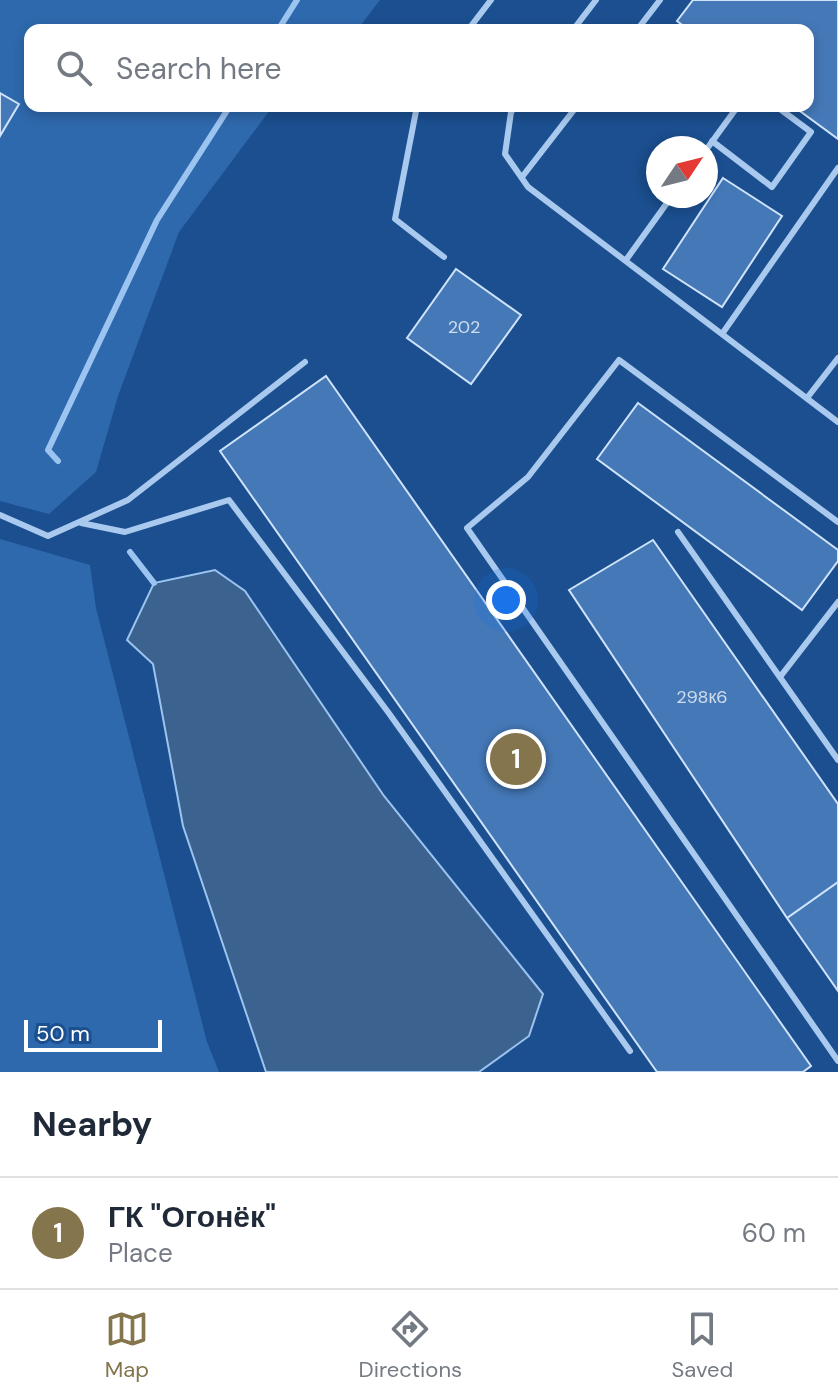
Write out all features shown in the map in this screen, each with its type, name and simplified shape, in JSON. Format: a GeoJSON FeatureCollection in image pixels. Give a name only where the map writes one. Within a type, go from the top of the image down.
{"type":"FeatureCollection","features":[{"type":"Feature","properties":{"kind":"lane"},"geometry":{"type":"LineString","coordinates":[[473,24],[491,0]]}},
{"type":"Feature","properties":{"kind":"lane"},"geometry":{"type":"LineString","coordinates":[[578,24],[596,0]]}},
{"type":"Feature","properties":{"kind":"lane"},"geometry":{"type":"LineString","coordinates":[[642,24],[660,0]]}},
{"type":"Feature","properties":{"kind":"lane"},"geometry":{"type":"LineString","coordinates":[[416,112],[395,219],[444,257]]}},
{"type":"Feature","properties":{"kind":"lane"},"geometry":{"type":"LineString","coordinates":[[511,112],[505,154],[528,187],[838,422]]}},
{"type":"Feature","properties":{"kind":"lane"},"geometry":{"type":"LineString","coordinates":[[522,177],[572,112]]}},
{"type":"Feature","properties":{"kind":"lane"},"geometry":{"type":"LineString","coordinates":[[716,136],[734,112]]}},
{"type":"Feature","properties":{"kind":"lane"},"geometry":{"type":"LineString","coordinates":[[718,146],[772,187],[811,132],[784,112]]}},
{"type":"Feature","properties":{"kind":"lane"},"geometry":{"type":"LineString","coordinates":[[722,334],[838,168]]}},
{"type":"Feature","properties":{"kind":"lane"},"geometry":{"type":"LineString","coordinates":[[626,260],[663,208]]}},
{"type":"Feature","properties":{"kind":"lane"},"geometry":{"type":"LineString","coordinates":[[807,398],[838,358]]}},
{"type":"Feature","properties":{"kind":"lane"},"geometry":{"type":"LineString","coordinates":[[838,522],[619,360],[528,477],[467,528],[838,1061]]}},
{"type":"Feature","properties":{"kind":"lane"},"geometry":{"type":"LineString","coordinates":[[0,515],[48,536],[128,500],[305,362]]}},
{"type":"Feature","properties":{"kind":"lane"},"geometry":{"type":"LineString","coordinates":[[81,523],[125,532],[229,500],[388,712],[630,1051]]}},
{"type":"Feature","properties":{"kind":"lane"},"geometry":{"type":"LineString","coordinates":[[678,532],[838,760]]}},
{"type":"Feature","properties":{"kind":"lane"},"geometry":{"type":"LineString","coordinates":[[780,677],[838,602]]}},
{"type":"Feature","properties":{"kind":"shaded area"},"geometry":{"type":"Polygon","coordinates":[[[0,0],[380,0],[362,24],[24,24],[24,112],[269,112],[179,232],[118,396],[96,472],[49,514],[0,501],[0,0]]]}},
{"type":"Feature","properties":{"kind":"shaded area"},"geometry":{"type":"Polygon","coordinates":[[[0,539],[90,565],[96,608],[207,1042],[219,1072],[0,1072],[0,539]]]}},
{"type":"Feature","properties":{"kind":"shaded area"},"geometry":{"type":"Polygon","coordinates":[[[215,570],[245,591],[384,796],[543,994],[529,1036],[479,1072],[266,1072],[183,826],[153,664],[127,640],[154,583],[215,570]]]}},
{"type":"Feature","properties":{"kind":"building"},"geometry":{"type":"Polygon","coordinates":[[[693,0],[838,0],[838,139],[801,112],[814,112],[814,24],[681,24],[677,21],[693,0]]]}},
{"type":"Feature","properties":{"kind":"building"},"geometry":{"type":"Polygon","coordinates":[[[0,93],[19,104],[0,136],[0,93]]]}},
{"type":"Feature","properties":{"kind":"building"},"geometry":{"type":"Polygon","coordinates":[[[723,178],[782,216],[722,307],[663,269],[703,208],[718,208],[718,186],[723,178]]]}},
{"type":"Feature","properties":{"kind":"building"},"geometry":{"type":"Polygon","coordinates":[[[456,269],[521,315],[471,384],[407,338],[456,269]]]}},
{"type":"Feature","properties":{"kind":"building"},"geometry":{"type":"Polygon","coordinates":[[[326,376],[811,1066],[803,1072],[657,1072],[220,451],[326,376]]]}},
{"type":"Feature","properties":{"kind":"building"},"geometry":{"type":"Polygon","coordinates":[[[638,403],[838,550],[838,561],[802,610],[597,459],[638,403]]]}},
{"type":"Feature","properties":{"kind":"building"},"geometry":{"type":"Polygon","coordinates":[[[653,540],[838,804],[838,882],[787,918],[569,590],[653,540]]]}},
{"type":"Feature","properties":{"kind":"building"},"geometry":{"type":"Polygon","coordinates":[[[838,882],[838,991],[787,918],[838,882]]]}},
{"type":"Feature","properties":{"kind":"waterway"},"geometry":{"type":"LineString","coordinates":[[282,24],[297,0]]}},
{"type":"Feature","properties":{"kind":"waterway"},"geometry":{"type":"LineString","coordinates":[[58,461],[48,450],[157,220],[226,112]]}},
{"type":"Feature","properties":{"kind":"waterway"},"geometry":{"type":"LineString","coordinates":[[130,552],[154,583]]}},
{"type":"Feature","properties":{"kind":"place","name":"ГК \"Огонёк\""},"geometry":{"type":"Point","coordinates":[516,759]}}]}
